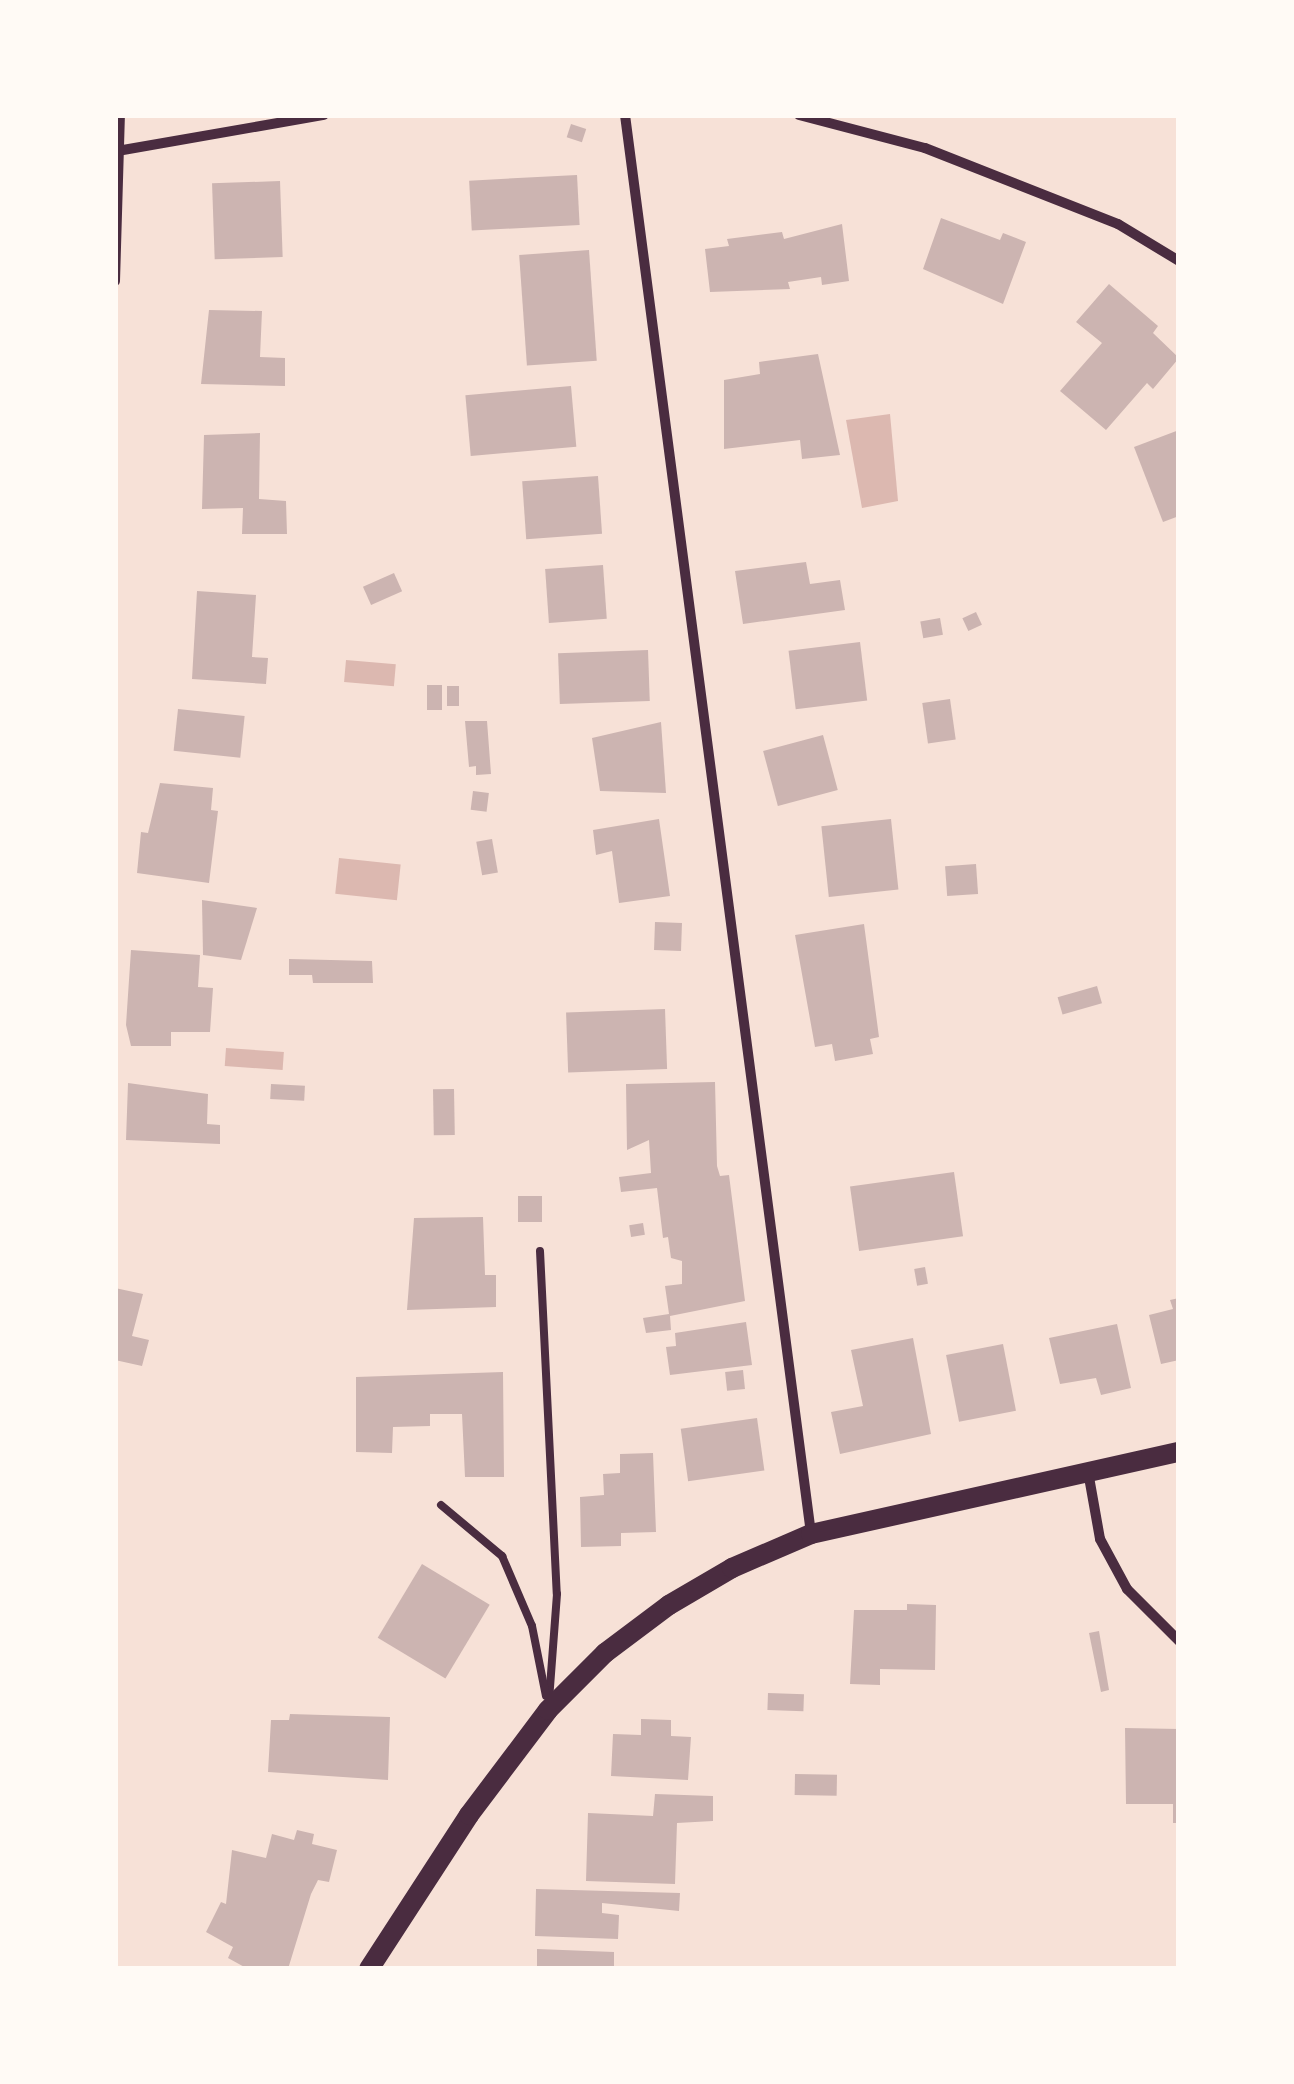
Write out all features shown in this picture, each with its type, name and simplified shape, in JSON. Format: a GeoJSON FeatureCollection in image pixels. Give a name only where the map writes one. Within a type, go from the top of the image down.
{"type":"FeatureCollection","features":[{"type":"Feature","properties":{"kind":"main road"},"geometry":{"type":"LineString","coordinates":[[369,1969],[469,1815],[548,1710],[605,1654],[669,1605],[732,1568],[811,1534],[1088,1477],[1179,1452]]}},
{"type":"Feature","properties":{"kind":"street"},"geometry":{"type":"LineString","coordinates":[[115,280],[123,150],[120,115]]}},
{"type":"Feature","properties":{"kind":"street"},"geometry":{"type":"LineString","coordinates":[[123,150],[324,115]]}},
{"type":"Feature","properties":{"kind":"street"},"geometry":{"type":"LineString","coordinates":[[625,115],[811,1534]]}},
{"type":"Feature","properties":{"kind":"street"},"geometry":{"type":"LineString","coordinates":[[799,115],[925,148],[1118,224],[1179,261]]}},
{"type":"Feature","properties":{"kind":"street"},"geometry":{"type":"LineString","coordinates":[[1088,1477],[1100,1539],[1127,1589],[1179,1642]]}},
{"type":"Feature","properties":{"kind":"lane"},"geometry":{"type":"LineString","coordinates":[[540,1251],[557,1594],[548,1710]]}},
{"type":"Feature","properties":{"kind":"lane"},"geometry":{"type":"LineString","coordinates":[[441,1506],[502,1556],[532,1626],[548,1710]]}},
{"type":"Feature","properties":{"kind":"shaded area"},"geometry":{"type":"Polygon","coordinates":[[[890,414],[898,501],[862,508],[846,420],[890,414]]]}},
{"type":"Feature","properties":{"kind":"shaded area"},"geometry":{"type":"Polygon","coordinates":[[[346,660],[396,664],[394,686],[344,682],[346,660]]]}},
{"type":"Feature","properties":{"kind":"shaded area"},"geometry":{"type":"Polygon","coordinates":[[[339,858],[401,864],[397,900],[335,894],[339,858]]]}},
{"type":"Feature","properties":{"kind":"shaded area"},"geometry":{"type":"Polygon","coordinates":[[[226,1048],[284,1052],[283,1070],[225,1066],[226,1048]]]}},
{"type":"Feature","properties":{"kind":"building"},"geometry":{"type":"Polygon","coordinates":[[[571,124],[586,129],[582,142],[567,137],[571,124]]]}},
{"type":"Feature","properties":{"kind":"building"},"geometry":{"type":"Polygon","coordinates":[[[577,175],[580,225],[472,231],[469,181],[577,175]]]}},
{"type":"Feature","properties":{"kind":"building"},"geometry":{"type":"Polygon","coordinates":[[[280,181],[283,257],[215,259],[212,183],[280,181]]]}},
{"type":"Feature","properties":{"kind":"building"},"geometry":{"type":"Polygon","coordinates":[[[941,218],[1000,240],[1003,233],[1026,242],[1003,304],[923,269],[941,218]]]}},
{"type":"Feature","properties":{"kind":"building"},"geometry":{"type":"Polygon","coordinates":[[[842,224],[849,281],[822,285],[821,277],[788,282],[790,289],[710,292],[705,249],[729,246],[727,239],[782,232],[784,239],[842,224]]]}},
{"type":"Feature","properties":{"kind":"building"},"geometry":{"type":"Polygon","coordinates":[[[589,250],[597,361],[527,366],[519,255],[589,250]]]}},
{"type":"Feature","properties":{"kind":"building"},"geometry":{"type":"Polygon","coordinates":[[[1109,284],[1158,326],[1153,333],[1179,358],[1153,389],[1147,383],[1106,430],[1060,391],[1102,343],[1076,322],[1109,284]]]}},
{"type":"Feature","properties":{"kind":"building"},"geometry":{"type":"Polygon","coordinates":[[[209,310],[262,311],[260,357],[285,358],[285,386],[201,384],[209,310]]]}},
{"type":"Feature","properties":{"kind":"building"},"geometry":{"type":"Polygon","coordinates":[[[818,354],[840,455],[802,459],[800,440],[724,449],[724,380],[760,374],[759,362],[818,354]]]}},
{"type":"Feature","properties":{"kind":"building"},"geometry":{"type":"Polygon","coordinates":[[[571,386],[576,447],[471,456],[465,395],[571,386]]]}},
{"type":"Feature","properties":{"kind":"building"},"geometry":{"type":"Polygon","coordinates":[[[1179,430],[1179,516],[1163,522],[1134,447],[1179,430]]]}},
{"type":"Feature","properties":{"kind":"building"},"geometry":{"type":"Polygon","coordinates":[[[260,433],[259,499],[286,501],[287,534],[242,534],[243,508],[202,509],[204,435],[260,433]]]}},
{"type":"Feature","properties":{"kind":"building"},"geometry":{"type":"Polygon","coordinates":[[[598,476],[602,534],[526,539],[522,481],[598,476]]]}},
{"type":"Feature","properties":{"kind":"building"},"geometry":{"type":"Polygon","coordinates":[[[806,562],[810,584],[840,580],[845,610],[743,624],[735,571],[806,562]]]}},
{"type":"Feature","properties":{"kind":"building"},"geometry":{"type":"Polygon","coordinates":[[[603,565],[607,619],[549,623],[545,569],[603,565]]]}},
{"type":"Feature","properties":{"kind":"building"},"geometry":{"type":"Polygon","coordinates":[[[394,573],[402,591],[371,605],[363,587],[394,573]]]}},
{"type":"Feature","properties":{"kind":"building"},"geometry":{"type":"Polygon","coordinates":[[[197,591],[256,595],[252,657],[268,658],[266,684],[192,679],[197,591]]]}},
{"type":"Feature","properties":{"kind":"building"},"geometry":{"type":"Polygon","coordinates":[[[976,612],[982,625],[968,631],[962,618],[976,612]]]}},
{"type":"Feature","properties":{"kind":"building"},"geometry":{"type":"Polygon","coordinates":[[[940,618],[943,635],[923,638],[920,621],[940,618]]]}},
{"type":"Feature","properties":{"kind":"building"},"geometry":{"type":"Polygon","coordinates":[[[860,642],[867,701],[796,709],[789,651],[860,642]]]}},
{"type":"Feature","properties":{"kind":"building"},"geometry":{"type":"Polygon","coordinates":[[[648,650],[650,701],[560,704],[558,653],[648,650]]]}},
{"type":"Feature","properties":{"kind":"building"},"geometry":{"type":"Polygon","coordinates":[[[427,685],[442,685],[442,710],[427,710],[427,685]]]}},
{"type":"Feature","properties":{"kind":"building"},"geometry":{"type":"Polygon","coordinates":[[[447,686],[459,686],[459,706],[447,706],[447,686]]]}},
{"type":"Feature","properties":{"kind":"building"},"geometry":{"type":"Polygon","coordinates":[[[950,699],[956,740],[928,743],[922,703],[950,699]]]}},
{"type":"Feature","properties":{"kind":"building"},"geometry":{"type":"Polygon","coordinates":[[[178,709],[245,716],[240,758],[174,751],[178,709]]]}},
{"type":"Feature","properties":{"kind":"building"},"geometry":{"type":"Polygon","coordinates":[[[465,721],[487,721],[491,774],[476,775],[476,766],[469,767],[465,721]]]}},
{"type":"Feature","properties":{"kind":"building"},"geometry":{"type":"Polygon","coordinates":[[[661,722],[666,793],[600,791],[592,738],[661,722]]]}},
{"type":"Feature","properties":{"kind":"building"},"geometry":{"type":"Polygon","coordinates":[[[823,735],[838,790],[778,806],[763,751],[823,735]]]}},
{"type":"Feature","properties":{"kind":"building"},"geometry":{"type":"Polygon","coordinates":[[[160,783],[213,788],[211,810],[218,811],[209,883],[137,873],[141,832],[148,833],[160,783]]]}},
{"type":"Feature","properties":{"kind":"building"},"geometry":{"type":"Polygon","coordinates":[[[473,791],[489,793],[487,812],[471,810],[473,791]]]}},
{"type":"Feature","properties":{"kind":"building"},"geometry":{"type":"Polygon","coordinates":[[[659,819],[670,896],[619,903],[612,851],[596,855],[593,830],[659,819]]]}},
{"type":"Feature","properties":{"kind":"building"},"geometry":{"type":"Polygon","coordinates":[[[891,819],[898,890],[829,897],[821,826],[891,819]]]}},
{"type":"Feature","properties":{"kind":"building"},"geometry":{"type":"Polygon","coordinates":[[[492,839],[498,872],[482,875],[476,842],[492,839]]]}},
{"type":"Feature","properties":{"kind":"building"},"geometry":{"type":"Polygon","coordinates":[[[976,864],[978,894],[947,896],[945,866],[976,864]]]}},
{"type":"Feature","properties":{"kind":"building"},"geometry":{"type":"Polygon","coordinates":[[[202,900],[257,908],[241,960],[203,955],[202,900]]]}},
{"type":"Feature","properties":{"kind":"building"},"geometry":{"type":"Polygon","coordinates":[[[655,922],[682,923],[681,951],[654,950],[655,922]]]}},
{"type":"Feature","properties":{"kind":"building"},"geometry":{"type":"Polygon","coordinates":[[[864,924],[879,1037],[870,1039],[873,1054],[835,1061],[832,1044],[815,1047],[795,935],[864,924]]]}},
{"type":"Feature","properties":{"kind":"building"},"geometry":{"type":"Polygon","coordinates":[[[131,950],[200,955],[198,987],[213,988],[210,1032],[171,1032],[171,1046],[131,1046],[126,1025],[131,950]]]}},
{"type":"Feature","properties":{"kind":"building"},"geometry":{"type":"Polygon","coordinates":[[[289,959],[372,961],[373,983],[313,983],[312,975],[289,975],[289,959]]]}},
{"type":"Feature","properties":{"kind":"building"},"geometry":{"type":"Polygon","coordinates":[[[1097,986],[1102,1003],[1063,1015],[1058,997],[1097,986]]]}},
{"type":"Feature","properties":{"kind":"building"},"geometry":{"type":"Polygon","coordinates":[[[665,1009],[667,1069],[568,1072],[566,1012],[665,1009]]]}},
{"type":"Feature","properties":{"kind":"building"},"geometry":{"type":"Polygon","coordinates":[[[715,1082],[717,1166],[720,1176],[729,1175],[745,1301],[670,1316],[671,1330],[646,1333],[643,1318],[669,1314],[665,1286],[682,1284],[682,1261],[671,1258],[668,1237],[663,1238],[657,1188],[621,1192],[619,1177],[651,1173],[649,1140],[627,1150],[626,1084],[715,1082]]]}},
{"type":"Feature","properties":{"kind":"building"},"geometry":{"type":"Polygon","coordinates":[[[128,1083],[208,1094],[207,1124],[220,1125],[220,1144],[126,1140],[128,1083]]]}},
{"type":"Feature","properties":{"kind":"building"},"geometry":{"type":"Polygon","coordinates":[[[271,1084],[305,1086],[304,1101],[270,1099],[271,1084]]]}},
{"type":"Feature","properties":{"kind":"building"},"geometry":{"type":"Polygon","coordinates":[[[433,1089],[454,1089],[455,1135],[434,1135],[433,1089]]]}},
{"type":"Feature","properties":{"kind":"building"},"geometry":{"type":"Polygon","coordinates":[[[954,1172],[963,1236],[859,1251],[850,1187],[954,1172]]]}},
{"type":"Feature","properties":{"kind":"building"},"geometry":{"type":"Polygon","coordinates":[[[518,1196],[542,1196],[542,1222],[518,1222],[518,1196]]]}},
{"type":"Feature","properties":{"kind":"building"},"geometry":{"type":"Polygon","coordinates":[[[483,1217],[485,1275],[496,1275],[496,1307],[407,1310],[414,1218],[483,1217]]]}},
{"type":"Feature","properties":{"kind":"building"},"geometry":{"type":"Polygon","coordinates":[[[643,1223],[645,1235],[631,1237],[629,1225],[643,1223]]]}},
{"type":"Feature","properties":{"kind":"building"},"geometry":{"type":"Polygon","coordinates":[[[925,1267],[928,1284],[917,1286],[914,1269],[925,1267]]]}},
{"type":"Feature","properties":{"kind":"building"},"geometry":{"type":"Polygon","coordinates":[[[115,1288],[143,1294],[132,1336],[149,1340],[142,1366],[115,1360],[115,1288]]]}},
{"type":"Feature","properties":{"kind":"building"},"geometry":{"type":"Polygon","coordinates":[[[1179,1298],[1179,1360],[1161,1364],[1149,1315],[1173,1309],[1170,1300],[1179,1298]]]}},
{"type":"Feature","properties":{"kind":"building"},"geometry":{"type":"Polygon","coordinates":[[[746,1322],[752,1365],[670,1375],[666,1347],[676,1346],[675,1333],[746,1322]]]}},
{"type":"Feature","properties":{"kind":"building"},"geometry":{"type":"Polygon","coordinates":[[[1117,1324],[1131,1388],[1101,1395],[1096,1378],[1060,1384],[1049,1338],[1117,1324]]]}},
{"type":"Feature","properties":{"kind":"building"},"geometry":{"type":"Polygon","coordinates":[[[913,1338],[931,1434],[840,1454],[831,1412],[863,1406],[851,1350],[913,1338]]]}},
{"type":"Feature","properties":{"kind":"building"},"geometry":{"type":"Polygon","coordinates":[[[1003,1344],[1016,1411],[959,1422],[946,1355],[1003,1344]]]}},
{"type":"Feature","properties":{"kind":"building"},"geometry":{"type":"Polygon","coordinates":[[[743,1370],[745,1389],[727,1391],[725,1372],[743,1370]]]}},
{"type":"Feature","properties":{"kind":"building"},"geometry":{"type":"Polygon","coordinates":[[[503,1372],[504,1477],[465,1477],[462,1414],[430,1414],[430,1426],[393,1427],[392,1453],[356,1452],[356,1377],[503,1372]]]}},
{"type":"Feature","properties":{"kind":"building"},"geometry":{"type":"Polygon","coordinates":[[[757,1418],[764,1470],[688,1481],[681,1429],[757,1418]]]}},
{"type":"Feature","properties":{"kind":"building"},"geometry":{"type":"Polygon","coordinates":[[[653,1453],[656,1532],[621,1533],[621,1546],[581,1547],[580,1497],[604,1495],[603,1474],[620,1473],[620,1454],[653,1453]]]}},
{"type":"Feature","properties":{"kind":"building"},"geometry":{"type":"Polygon","coordinates":[[[422,1564],[490,1605],[445,1678],[378,1638],[422,1564]]]}},
{"type":"Feature","properties":{"kind":"building"},"geometry":{"type":"Polygon","coordinates":[[[907,1604],[936,1605],[935,1670],[880,1669],[880,1685],[850,1684],[854,1610],[907,1610],[907,1604]]]}},
{"type":"Feature","properties":{"kind":"building"},"geometry":{"type":"Polygon","coordinates":[[[1099,1631],[1109,1690],[1101,1692],[1089,1633],[1099,1631]]]}},
{"type":"Feature","properties":{"kind":"building"},"geometry":{"type":"Polygon","coordinates":[[[768,1693],[804,1694],[803,1711],[767,1710],[768,1693]]]}},
{"type":"Feature","properties":{"kind":"building"},"geometry":{"type":"Polygon","coordinates":[[[290,1714],[390,1717],[388,1780],[268,1772],[271,1720],[289,1720],[290,1714]]]}},
{"type":"Feature","properties":{"kind":"building"},"geometry":{"type":"Polygon","coordinates":[[[641,1719],[671,1720],[671,1736],[691,1737],[688,1780],[611,1776],[613,1734],[641,1735],[641,1719]]]}},
{"type":"Feature","properties":{"kind":"building"},"geometry":{"type":"Polygon","coordinates":[[[1125,1728],[1179,1729],[1179,1823],[1173,1823],[1173,1804],[1126,1804],[1125,1728]]]}},
{"type":"Feature","properties":{"kind":"building"},"geometry":{"type":"Polygon","coordinates":[[[795,1774],[837,1775],[837,1796],[795,1795],[795,1774]]]}},
{"type":"Feature","properties":{"kind":"building"},"geometry":{"type":"Polygon","coordinates":[[[655,1794],[713,1796],[713,1821],[677,1823],[675,1884],[586,1881],[588,1813],[653,1816],[655,1794]]]}},
{"type":"Feature","properties":{"kind":"building"},"geometry":{"type":"Polygon","coordinates":[[[297,1830],[314,1834],[312,1844],[337,1850],[329,1882],[318,1880],[311,1894],[288,1969],[248,1969],[228,1958],[233,1947],[206,1932],[221,1902],[226,1904],[232,1850],[266,1858],[272,1834],[294,1840],[297,1830]]]}},
{"type":"Feature","properties":{"kind":"building"},"geometry":{"type":"Polygon","coordinates":[[[536,1889],[680,1893],[679,1911],[602,1903],[602,1913],[619,1915],[618,1939],[535,1936],[536,1889]]]}},
{"type":"Feature","properties":{"kind":"building"},"geometry":{"type":"Polygon","coordinates":[[[537,1949],[614,1952],[614,1969],[537,1969],[537,1949]]]}}]}
